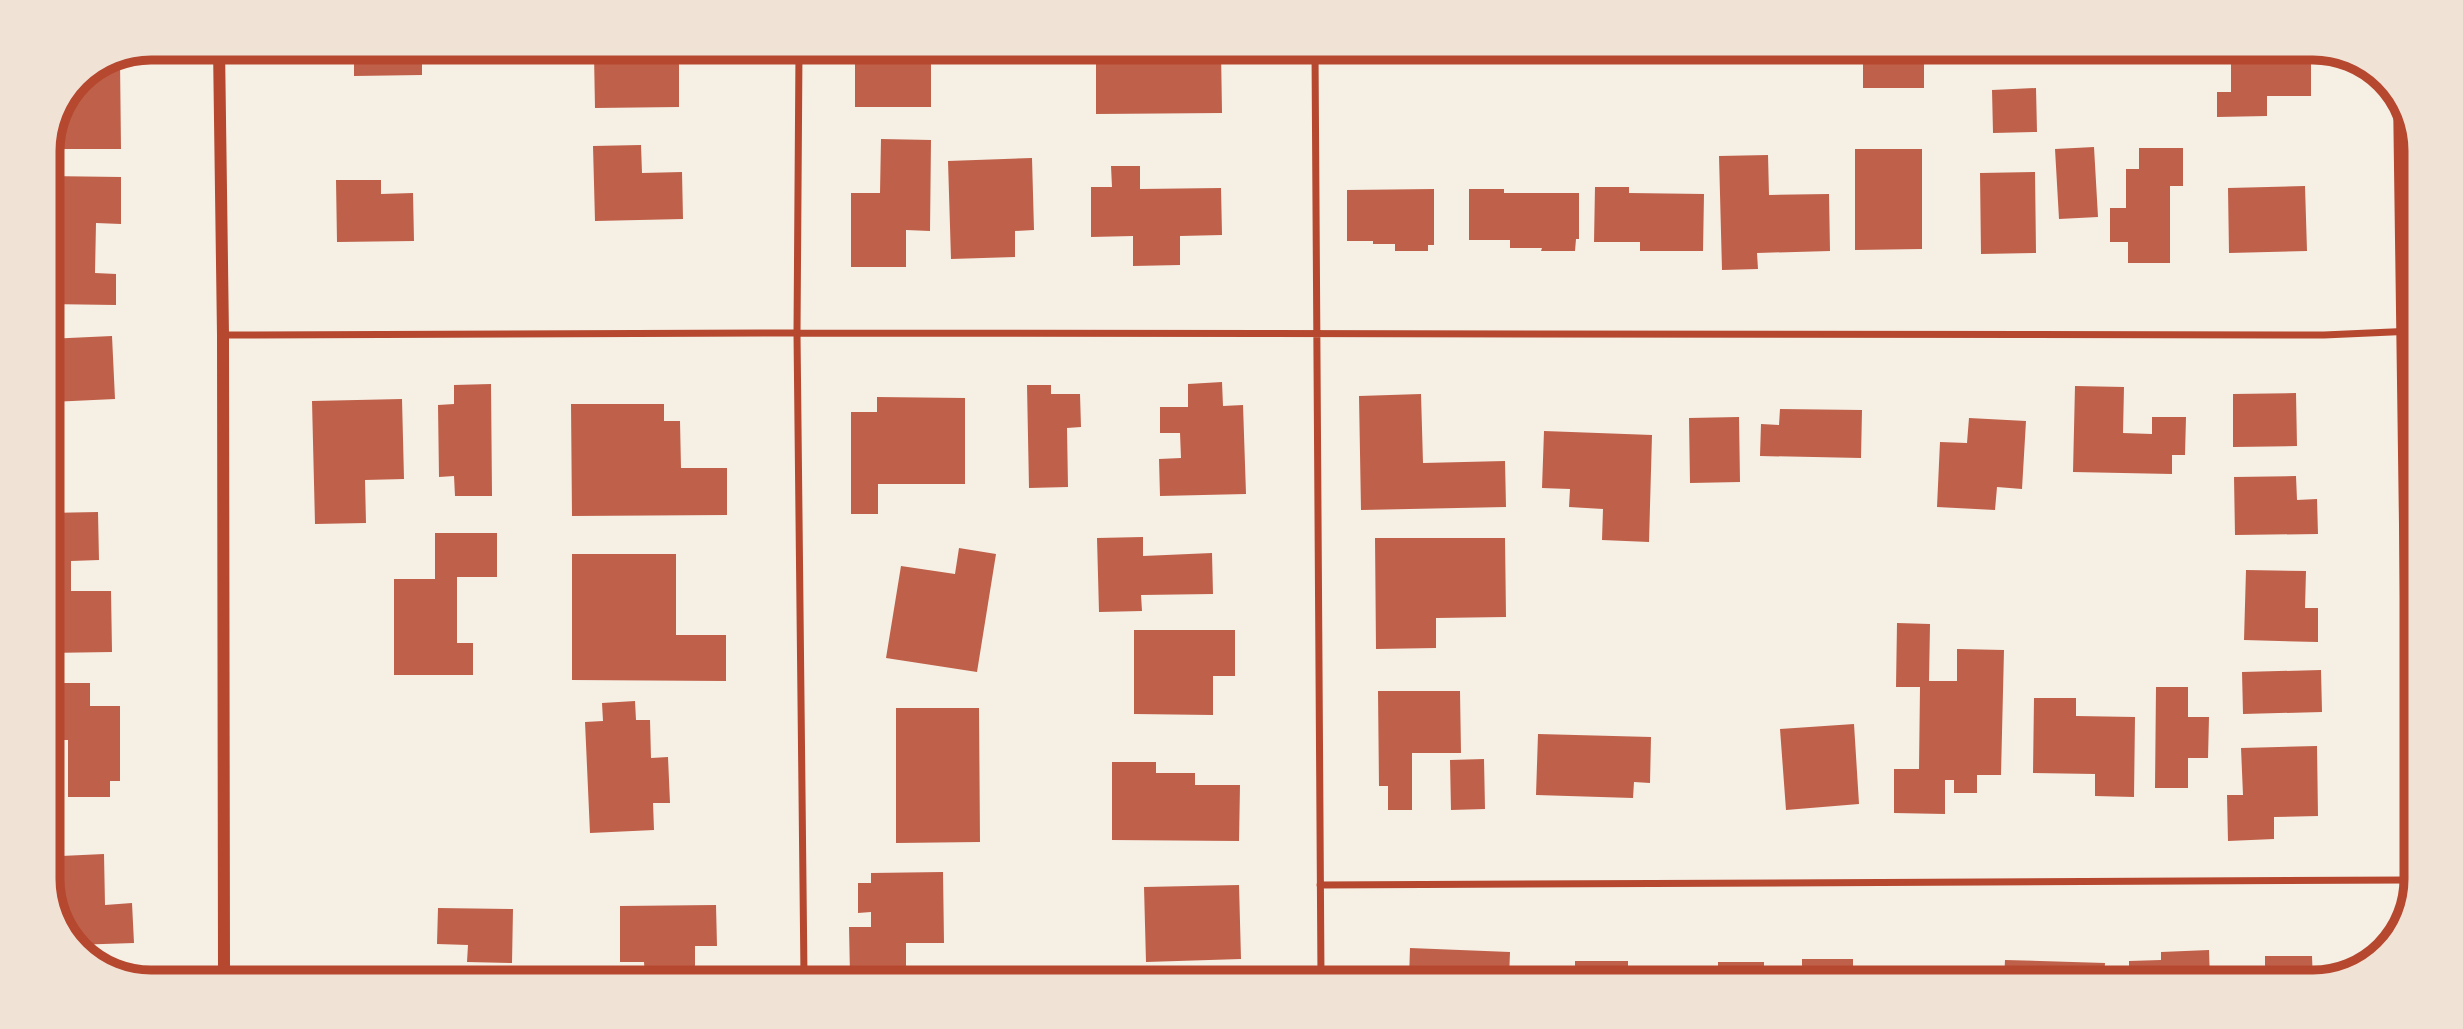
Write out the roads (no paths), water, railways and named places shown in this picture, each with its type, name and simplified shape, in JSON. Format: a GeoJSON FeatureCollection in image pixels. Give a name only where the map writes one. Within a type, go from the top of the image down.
{"type":"FeatureCollection","features":[{"type":"Feature","properties":{"kind":"street"},"geometry":{"type":"LineString","coordinates":[[219,60],[223,335],[224,970]]}},
{"type":"Feature","properties":{"kind":"street"},"geometry":{"type":"LineString","coordinates":[[799,60],[797,333],[804,970]]}},
{"type":"Feature","properties":{"kind":"street"},"geometry":{"type":"LineString","coordinates":[[1315,60],[1321,970]]}},
{"type":"Feature","properties":{"kind":"street"},"geometry":{"type":"LineString","coordinates":[[2400,126],[2403,202]]}},
{"type":"Feature","properties":{"kind":"street"},"geometry":{"type":"LineString","coordinates":[[223,335],[2324,335],[2403,331]]}},
{"type":"Feature","properties":{"kind":"street"},"geometry":{"type":"LineString","coordinates":[[1320,885],[2404,880]]}}]}
